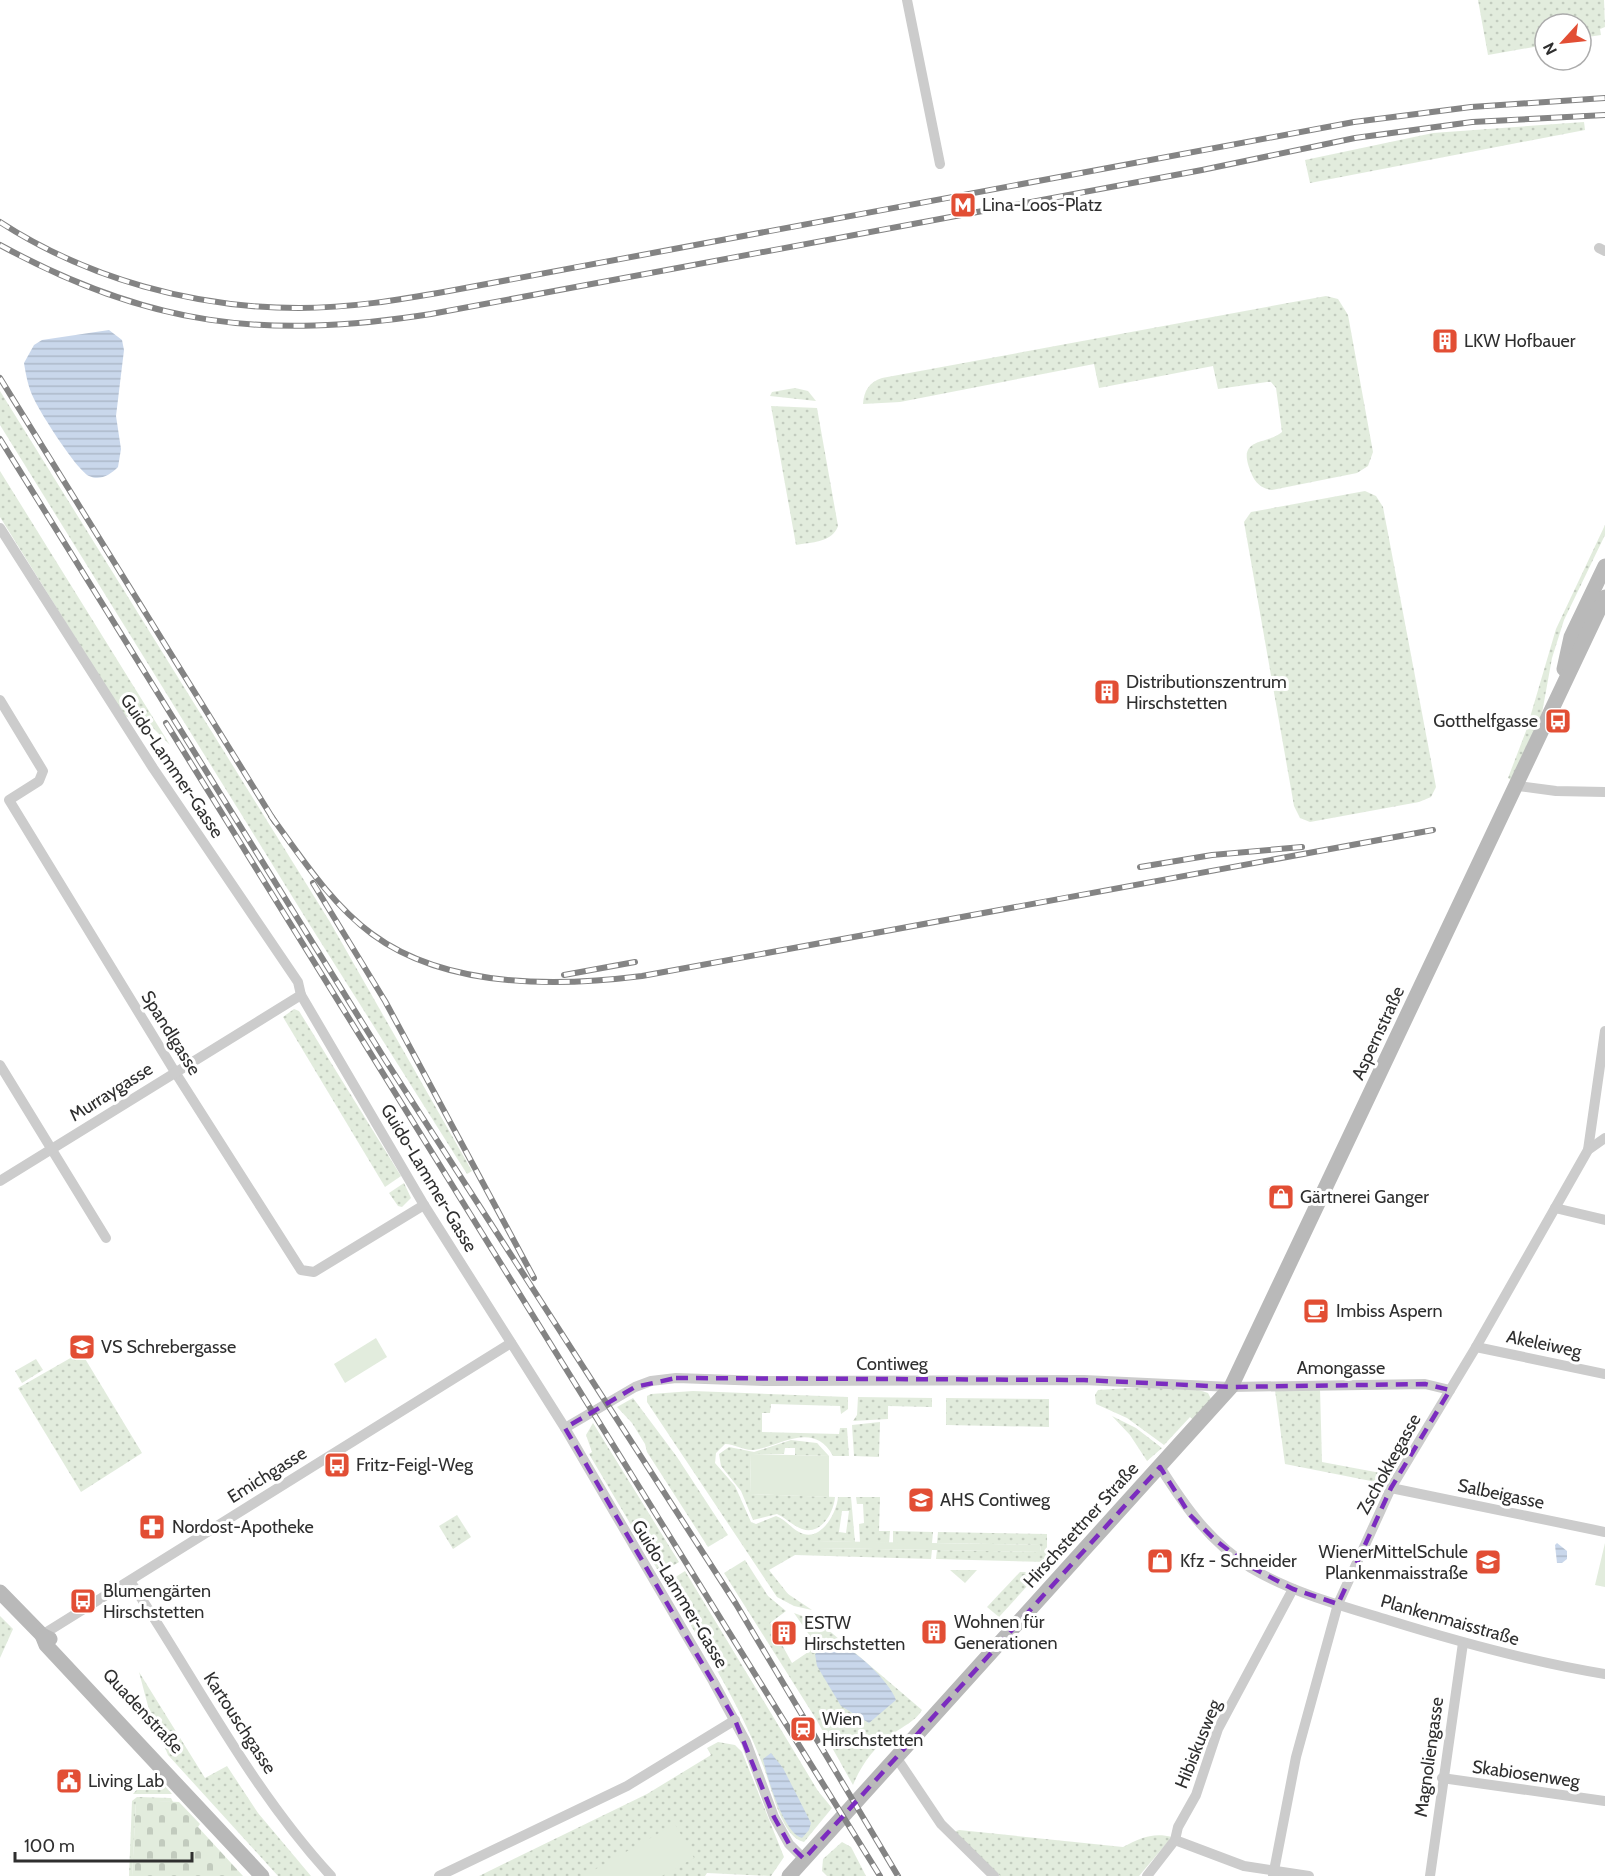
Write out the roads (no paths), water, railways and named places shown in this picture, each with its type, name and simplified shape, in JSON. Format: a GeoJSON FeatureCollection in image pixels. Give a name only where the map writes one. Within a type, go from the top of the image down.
{"type":"FeatureCollection","features":[{"type":"Feature","properties":{"kind":"main road","name":"Aspernstraße"},"geometry":{"type":"LineString","coordinates":[[1558,695],[1571,637],[1605,566]]}},
{"type":"Feature","properties":{"kind":"main road","name":"Aspernstraße"},"geometry":{"type":"LineString","coordinates":[[1232,1387],[1518,786],[1605,597]]}},
{"type":"Feature","properties":{"kind":"main road","name":"Hirschstettner Straße"},"geometry":{"type":"LineString","coordinates":[[789,1876],[1232,1387]]}},
{"type":"Feature","properties":{"kind":"main road","name":"Quadenstraße"},"geometry":{"type":"LineString","coordinates":[[0,1592],[42,1635],[46,1645],[262,1876]]}},
{"type":"Feature","properties":{"kind":"street"},"geometry":{"type":"LineString","coordinates":[[907,0],[940,164]]}},
{"type":"Feature","properties":{"kind":"street","name":"Guido-Lammer-Gasse"},"geometry":{"type":"LineString","coordinates":[[0,528],[147,759],[298,982],[301,995],[424,1205],[565,1428],[735,1720],[746,1742],[774,1817],[789,1845],[804,1859]]}},
{"type":"Feature","properties":{"kind":"street","name":"Spandlgasse"},"geometry":{"type":"LineString","coordinates":[[0,700],[43,771],[39,782],[9,800],[175,1072],[301,1270],[314,1272],[424,1205]]}},
{"type":"Feature","properties":{"kind":"street"},"geometry":{"type":"LineString","coordinates":[[0,724],[10,718]]}},
{"type":"Feature","properties":{"kind":"street"},"geometry":{"type":"LineString","coordinates":[[1518,786],[1556,791],[1605,792]]}},
{"type":"Feature","properties":{"kind":"street","name":"Murraygasse"},"geometry":{"type":"LineString","coordinates":[[0,1181],[301,995]]}},
{"type":"Feature","properties":{"kind":"street"},"geometry":{"type":"LineString","coordinates":[[1588,1150],[1605,1030]]}},
{"type":"Feature","properties":{"kind":"street"},"geometry":{"type":"LineString","coordinates":[[0,1065],[106,1238]]}},
{"type":"Feature","properties":{"kind":"street","name":"Zschokkegasse"},"geometry":{"type":"LineString","coordinates":[[1274,1874],[1296,1757],[1338,1604],[1391,1488],[1476,1347],[1588,1150],[1605,1138]]}},
{"type":"Feature","properties":{"kind":"street"},"geometry":{"type":"LineString","coordinates":[[1555,1208],[1605,1220]]}},
{"type":"Feature","properties":{"kind":"street","name":"Emichgasse"},"geometry":{"type":"LineString","coordinates":[[42,1635],[511,1343]]}},
{"type":"Feature","properties":{"kind":"street","name":"Akeleiweg"},"geometry":{"type":"LineString","coordinates":[[1476,1347],[1605,1374]]}},
{"type":"Feature","properties":{"kind":"street","name":"Contiweg"},"geometry":{"type":"LineString","coordinates":[[565,1428],[635,1387],[676,1378],[765,1381],[1084,1380],[1232,1387]]}},
{"type":"Feature","properties":{"kind":"street","name":"Amongasse"},"geometry":{"type":"LineString","coordinates":[[1232,1387],[1425,1384],[1450,1390]]}},
{"type":"Feature","properties":{"kind":"street","name":"Plankenmaisstraße"},"geometry":{"type":"LineString","coordinates":[[1160,1467],[1190,1515],[1215,1540],[1251,1567],[1293,1589],[1463,1643],[1567,1668],[1605,1674]]}},
{"type":"Feature","properties":{"kind":"street","name":"Salbeigasse"},"geometry":{"type":"LineString","coordinates":[[1391,1488],[1605,1532]]}},
{"type":"Feature","properties":{"kind":"street","name":"Kartouschgasse"},"geometry":{"type":"LineString","coordinates":[[130,1581],[251,1772],[289,1826],[331,1876]]}},
{"type":"Feature","properties":{"kind":"street","name":"Hibiskusweg"},"geometry":{"type":"LineString","coordinates":[[1147,1876],[1175,1840],[1178,1827],[1196,1796],[1218,1729],[1293,1589]]}},
{"type":"Feature","properties":{"kind":"street","name":"Magnoliengasse"},"geometry":{"type":"LineString","coordinates":[[1430,1876],[1463,1643]]}},
{"type":"Feature","properties":{"kind":"street"},"geometry":{"type":"LineString","coordinates":[[439,1876],[635,1781],[735,1720]]}},
{"type":"Feature","properties":{"kind":"street"},"geometry":{"type":"LineString","coordinates":[[896,1757],[941,1824],[994,1876]]}},
{"type":"Feature","properties":{"kind":"street","name":"Skabiosenweg"},"geometry":{"type":"LineString","coordinates":[[1442,1779],[1605,1801]]}},
{"type":"Feature","properties":{"kind":"street"},"geometry":{"type":"LineString","coordinates":[[1175,1840],[1244,1866],[1274,1874],[1309,1876]]}},
{"type":"Feature","properties":{"kind":"water"},"geometry":{"type":"Polygon","coordinates":[[[109,330],[122,340],[124,350],[116,416],[121,449],[118,467],[108,475],[97,478],[83,471],[51,428],[32,394],[24,363],[34,345],[42,340],[109,330]]]}},
{"type":"Feature","properties":{"kind":"water"},"geometry":{"type":"Polygon","coordinates":[[[1557,1543],[1567,1551],[1567,1559],[1562,1563],[1557,1563],[1555,1545],[1557,1543]]]}},
{"type":"Feature","properties":{"kind":"water"},"geometry":{"type":"Polygon","coordinates":[[[833,1642],[851,1650],[870,1666],[896,1700],[869,1723],[841,1706],[817,1666],[815,1654],[833,1642]]]}},
{"type":"Feature","properties":{"kind":"water"},"geometry":{"type":"Polygon","coordinates":[[[771,1753],[783,1768],[811,1823],[809,1830],[802,1838],[795,1834],[789,1826],[772,1791],[763,1759],[771,1753]]]}},
{"type":"Feature","properties":{"kind":"railway"},"geometry":{"type":"LineString","coordinates":[[0,222],[69,259],[106,274],[182,296],[260,307],[337,307],[449,291],[1354,122],[1471,107],[1605,98]]}},
{"type":"Feature","properties":{"kind":"railway"},"geometry":{"type":"LineString","coordinates":[[0,245],[54,272],[107,294],[158,309],[209,320],[261,325],[314,326],[371,322],[431,314],[1202,170],[1355,138],[1472,122],[1605,115]]}},
{"type":"Feature","properties":{"kind":"railway"},"geometry":{"type":"LineString","coordinates":[[0,378],[275,822]]}},
{"type":"Feature","properties":{"kind":"railway"},"geometry":{"type":"LineString","coordinates":[[0,439],[386,1061],[736,1604],[898,1876]]}},
{"type":"Feature","properties":{"kind":"railway"},"geometry":{"type":"LineString","coordinates":[[166,723],[880,1876]]}},
{"type":"Feature","properties":{"kind":"railway"},"geometry":{"type":"LineString","coordinates":[[271,816],[330,894],[343,909],[372,934],[401,952],[433,965],[467,974],[538,982],[608,980],[642,976],[1433,830]]}},
{"type":"Feature","properties":{"kind":"railway"},"geometry":{"type":"LineString","coordinates":[[1140,867],[1212,855],[1302,847]]}},
{"type":"Feature","properties":{"kind":"railway"},"geometry":{"type":"LineString","coordinates":[[313,883],[385,1001],[534,1278]]}},
{"type":"Feature","properties":{"kind":"railway"},"geometry":{"type":"LineString","coordinates":[[564,975],[635,962]]}},
{"type":"Feature","properties":{"kind":"place","name":"Lina-Loos-Platz"},"geometry":{"type":"Point","coordinates":[963,205]}},
{"type":"Feature","properties":{"kind":"place","name":"LKW Hofbauer"},"geometry":{"type":"Point","coordinates":[1445,341]}},
{"type":"Feature","properties":{"kind":"place","name":"Distributionszentrum Hirschstetten"},"geometry":{"type":"Point","coordinates":[1107,692]}},
{"type":"Feature","properties":{"kind":"place","name":"Gotthelfgasse"},"geometry":{"type":"Point","coordinates":[1558,721]}},
{"type":"Feature","properties":{"kind":"place","name":"Gärtnerei Ganger"},"geometry":{"type":"Point","coordinates":[1281,1197]}},
{"type":"Feature","properties":{"kind":"place","name":"Imbiss Aspern"},"geometry":{"type":"Point","coordinates":[1316,1311]}},
{"type":"Feature","properties":{"kind":"place","name":"VS Schrebergasse"},"geometry":{"type":"Point","coordinates":[82,1347]}},
{"type":"Feature","properties":{"kind":"place","name":"Fritz-Feigl-Weg"},"geometry":{"type":"Point","coordinates":[337,1465]}},
{"type":"Feature","properties":{"kind":"place","name":"AHS Contiweg"},"geometry":{"type":"Point","coordinates":[921,1500]}},
{"type":"Feature","properties":{"kind":"place","name":"Nordost-Apotheke"},"geometry":{"type":"Point","coordinates":[152,1527]}},
{"type":"Feature","properties":{"kind":"place","name":"Kfz - Schneider"},"geometry":{"type":"Point","coordinates":[1160,1561]}},
{"type":"Feature","properties":{"kind":"place","name":"WienerMittelSchule Plankenmaisstraße"},"geometry":{"type":"Point","coordinates":[1488,1562]}},
{"type":"Feature","properties":{"kind":"place","name":"Blumengärten Hirschstetten"},"geometry":{"type":"Point","coordinates":[83,1601]}},
{"type":"Feature","properties":{"kind":"place","name":"Wohnen für Generationen"},"geometry":{"type":"Point","coordinates":[934,1632]}},
{"type":"Feature","properties":{"kind":"place","name":"ESTW Hirschstetten"},"geometry":{"type":"Point","coordinates":[784,1633]}},
{"type":"Feature","properties":{"kind":"place","name":"Wien Hirschstetten"},"geometry":{"type":"Point","coordinates":[803,1729]}},
{"type":"Feature","properties":{"kind":"place","name":"Living Lab"},"geometry":{"type":"Point","coordinates":[69,1781]}}]}
